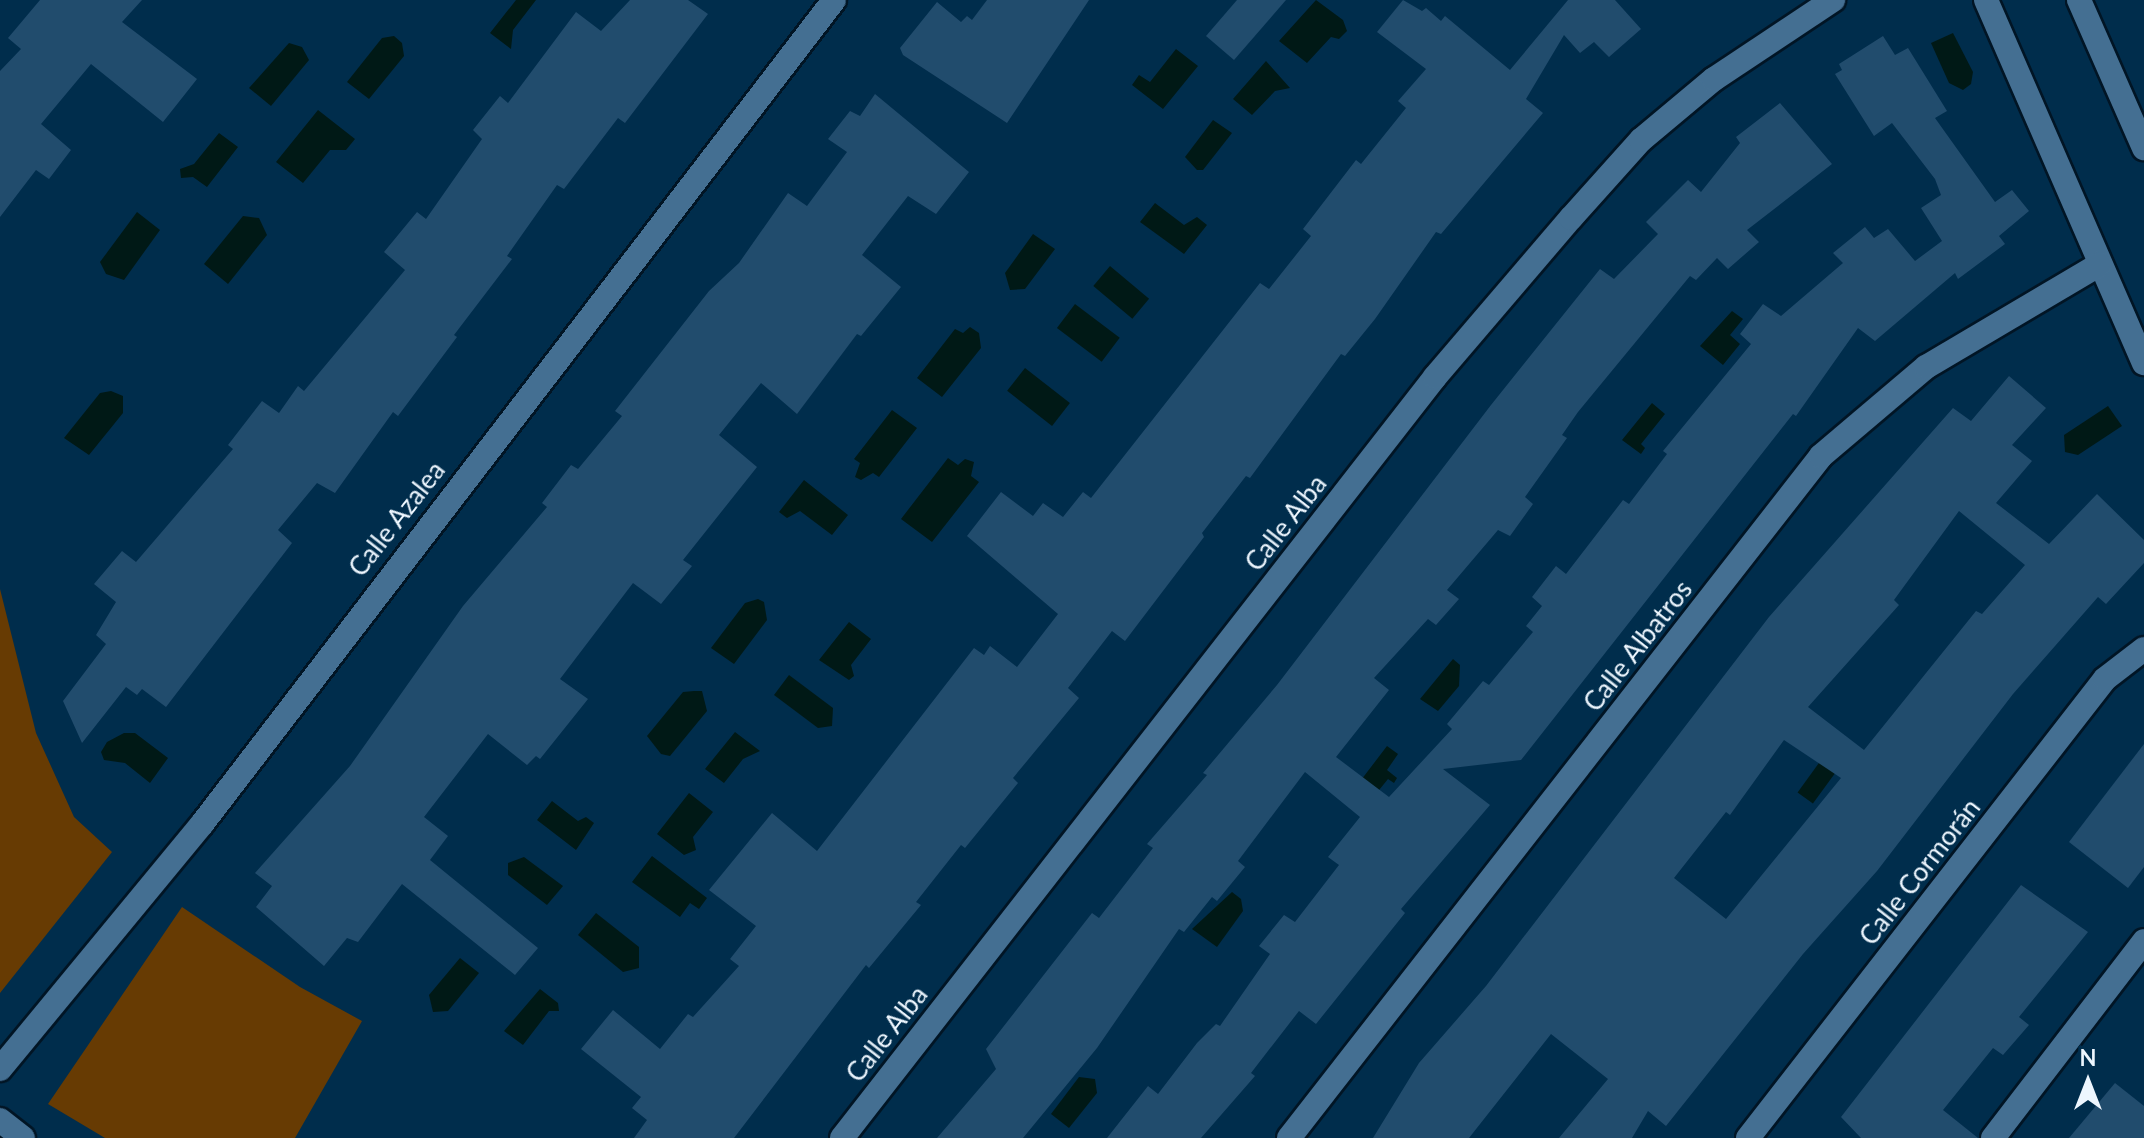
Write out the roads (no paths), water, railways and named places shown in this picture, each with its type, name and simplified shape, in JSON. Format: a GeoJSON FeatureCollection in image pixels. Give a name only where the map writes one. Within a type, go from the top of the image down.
{"type":"FeatureCollection","features":[{"type":"Feature","properties":{"kind":"street","name":"Calle Azalea"},"geometry":{"type":"LineString","coordinates":[[0,1069],[202,824],[834,0]]}},
{"type":"Feature","properties":{"kind":"street","name":"Calle Alba"},"geometry":{"type":"LineString","coordinates":[[842,1138],[1435,377],[1571,218],[1641,140],[1714,79],[1833,0]]}},
{"type":"Feature","properties":{"kind":"street"},"geometry":{"type":"LineString","coordinates":[[1986,0],[2144,363]]}},
{"type":"Feature","properties":{"kind":"street"},"geometry":{"type":"LineString","coordinates":[[2079,0],[2144,148]]}},
{"type":"Feature","properties":{"kind":"street","name":"Calle Albatros"},"geometry":{"type":"LineString","coordinates":[[1289,1138],[1821,456],[1926,367],[2100,264]]}},
{"type":"Feature","properties":{"kind":"street","name":"Calle Cormorán"},"geometry":{"type":"LineString","coordinates":[[1748,1138],[2105,679],[2144,649]]}},
{"type":"Feature","properties":{"kind":"street"},"geometry":{"type":"LineString","coordinates":[[1993,1138],[2144,941]]}},
{"type":"Feature","properties":{"kind":"street"},"geometry":{"type":"LineString","coordinates":[[0,1120],[23,1138]]}}]}
